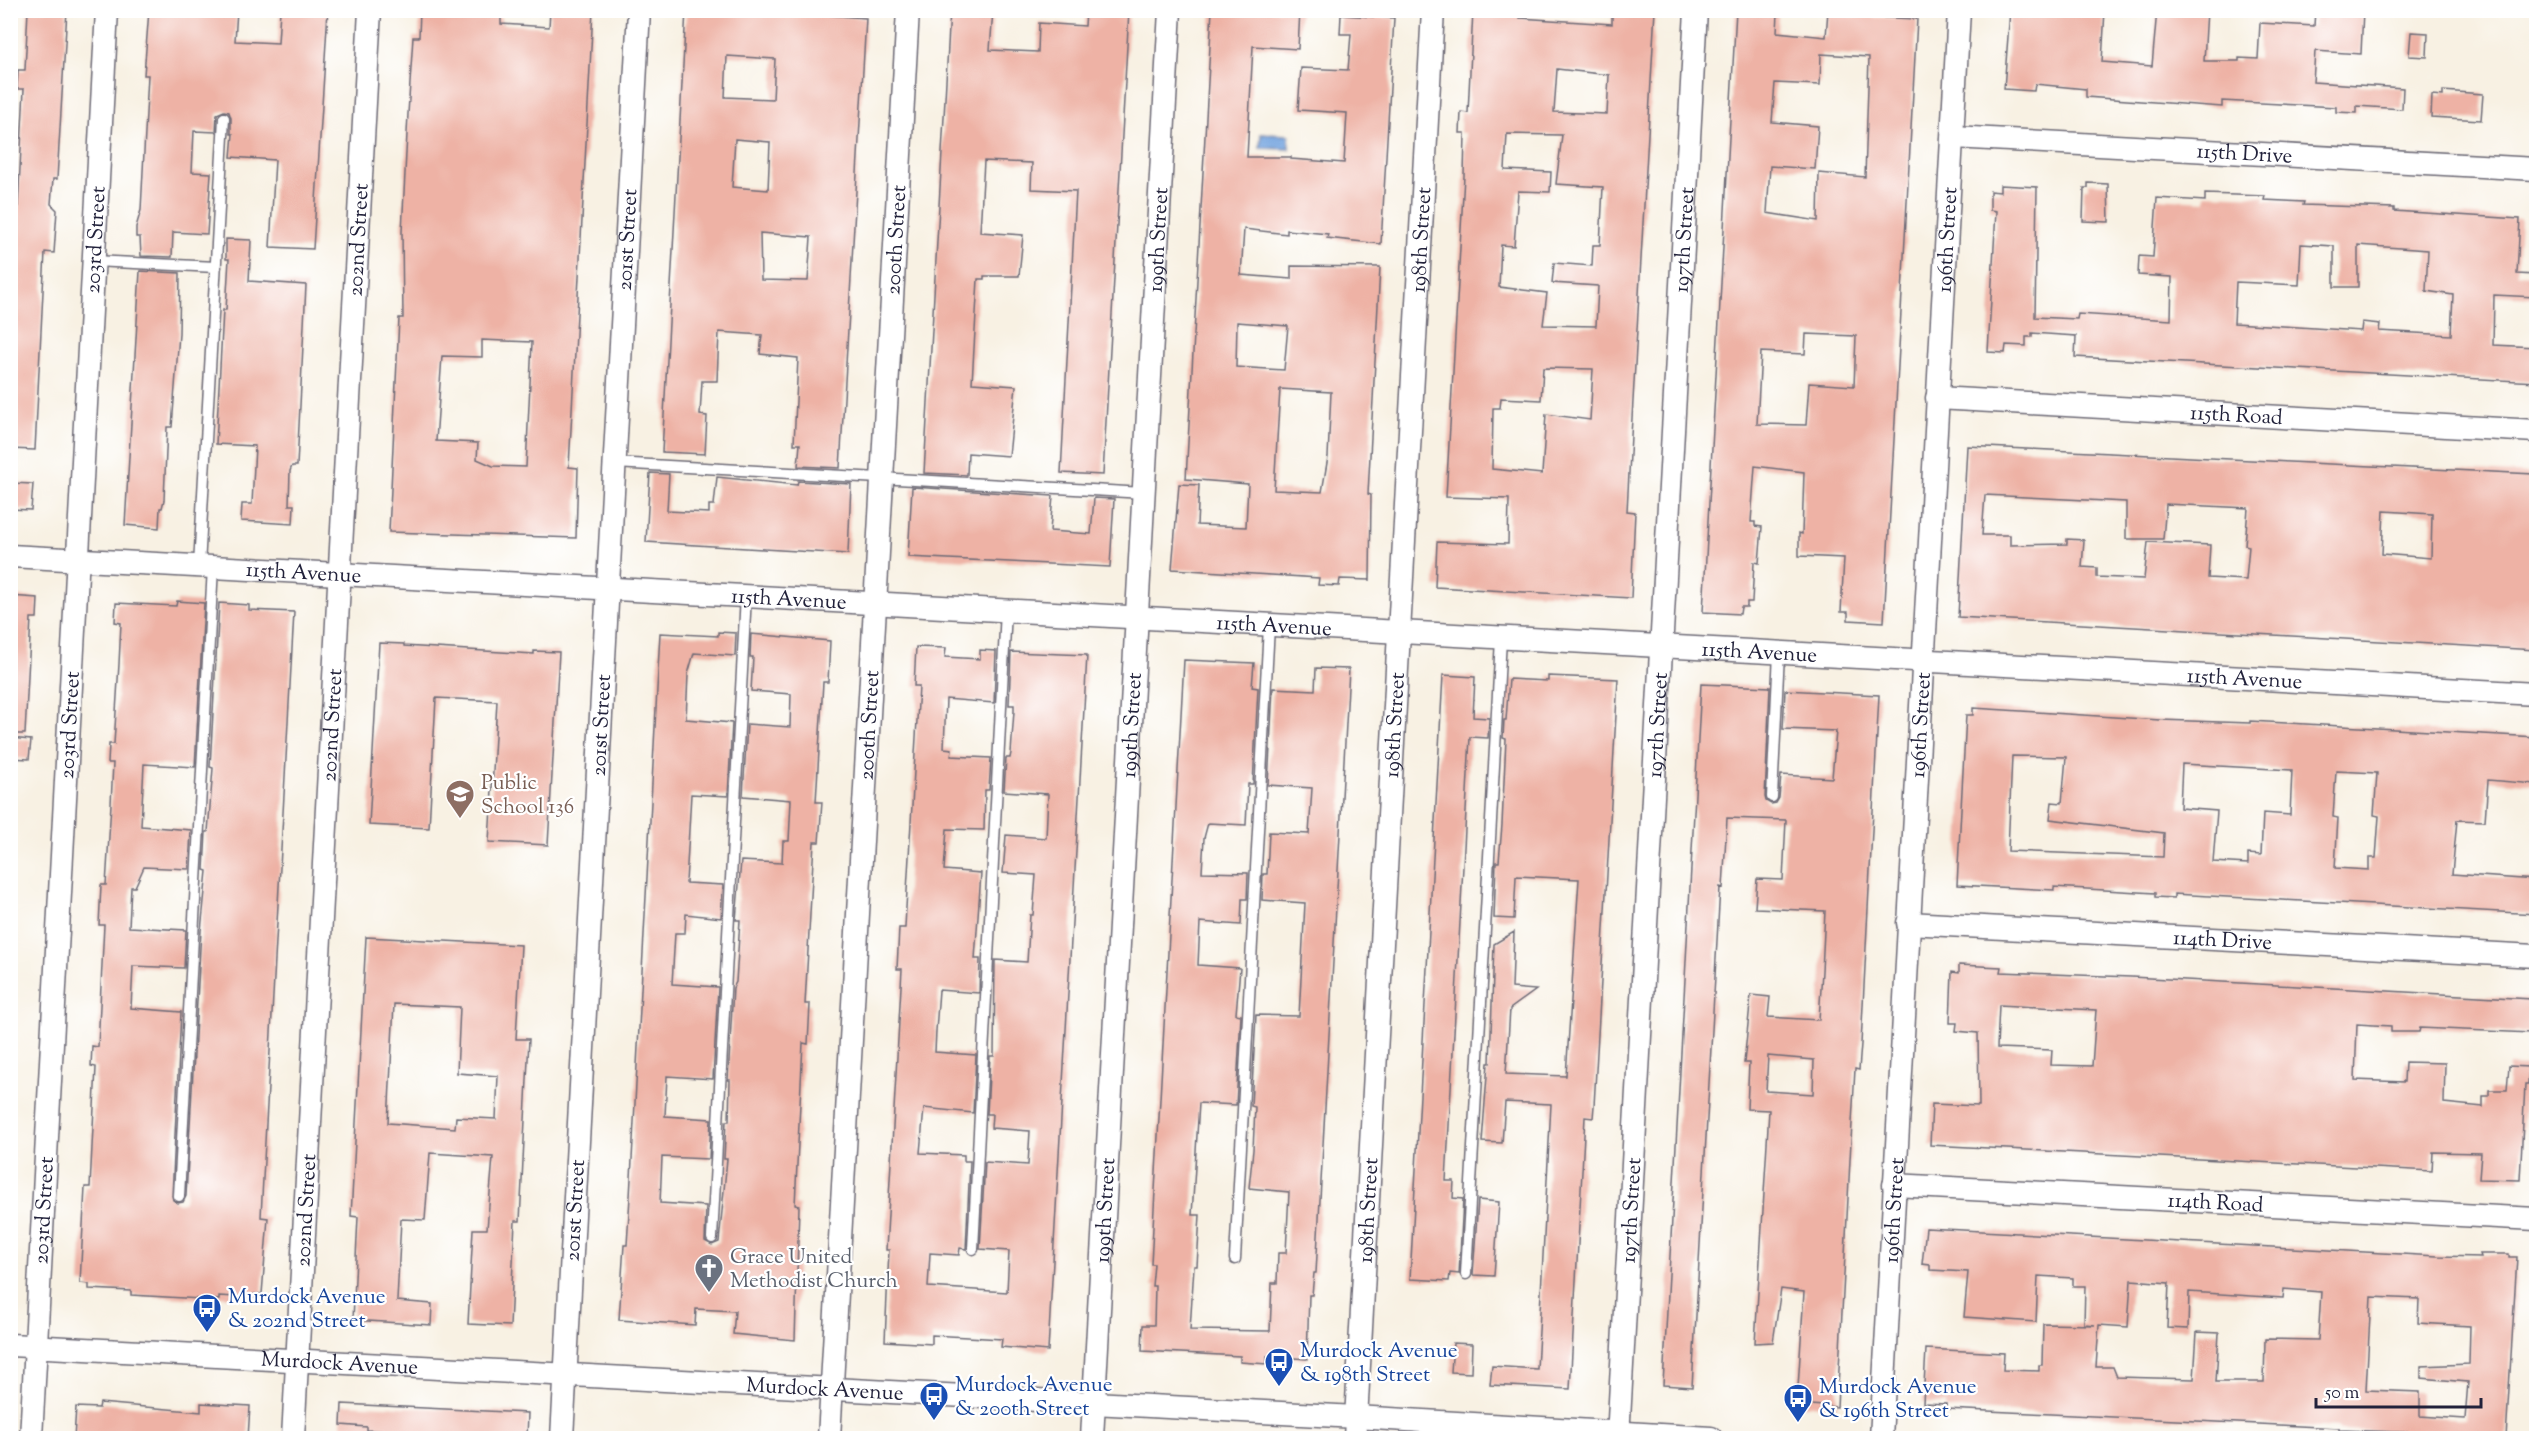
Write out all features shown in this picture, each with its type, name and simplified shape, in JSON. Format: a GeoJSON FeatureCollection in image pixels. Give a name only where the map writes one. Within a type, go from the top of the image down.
{"type":"FeatureCollection","features":[{"type":"Feature","properties":{"kind":"street","name":"203rd Street"},"geometry":{"type":"LineString","coordinates":[[31,1438],[107,10]]}},
{"type":"Feature","properties":{"kind":"street","name":"202nd Street"},"geometry":{"type":"LineString","coordinates":[[293,1438],[370,10]]}},
{"type":"Feature","properties":{"kind":"street","name":"201st Street"},"geometry":{"type":"LineString","coordinates":[[562,1438],[639,10]]}},
{"type":"Feature","properties":{"kind":"street","name":"200th Street"},"geometry":{"type":"LineString","coordinates":[[829,1438],[908,10]]}},
{"type":"Feature","properties":{"kind":"street","name":"199th Street"},"geometry":{"type":"LineString","coordinates":[[1092,1438],[1170,10]]}},
{"type":"Feature","properties":{"kind":"street","name":"198th Street"},"geometry":{"type":"LineString","coordinates":[[1356,1428],[1433,10]]}},
{"type":"Feature","properties":{"kind":"street","name":"197th Street"},"geometry":{"type":"LineString","coordinates":[[1618,1436],[1696,10]]}},
{"type":"Feature","properties":{"kind":"street","name":"196th Street"},"geometry":{"type":"LineString","coordinates":[[1881,1438],[1959,10]]}},
{"type":"Feature","properties":{"kind":"street","name":"115th Drive"},"geometry":{"type":"LineString","coordinates":[[1953,137],[2536,169]]}},
{"type":"Feature","properties":{"kind":"street","name":"115th Road"},"geometry":{"type":"LineString","coordinates":[[1937,399],[2536,431]]}},
{"type":"Feature","properties":{"kind":"street","name":"115th Avenue"},"geometry":{"type":"LineString","coordinates":[[10,556],[2536,694]]}},
{"type":"Feature","properties":{"kind":"street","name":"114th Drive"},"geometry":{"type":"LineString","coordinates":[[1908,923],[2536,956]]}},
{"type":"Feature","properties":{"kind":"street","name":"114th Road"},"geometry":{"type":"LineString","coordinates":[[1894,1185],[2536,1220]]}},
{"type":"Feature","properties":{"kind":"street","name":"Murdock Avenue"},"geometry":{"type":"LineString","coordinates":[[10,1345],[1094,1404],[1356,1428],[1711,1438]]}},
{"type":"Feature","properties":{"kind":"lane"},"geometry":{"type":"LineString","coordinates":[[179,1196],[224,118]]}},
{"type":"Feature","properties":{"kind":"lane"},"geometry":{"type":"LineString","coordinates":[[94,261],[216,267]]}},
{"type":"Feature","properties":{"kind":"lane"},"geometry":{"type":"LineString","coordinates":[[615,463],[1144,493]]}},
{"type":"Feature","properties":{"kind":"lane"},"geometry":{"type":"LineString","coordinates":[[712,1238],[746,595]]}},
{"type":"Feature","properties":{"kind":"lane"},"geometry":{"type":"LineString","coordinates":[[973,1249],[1006,610]]}},
{"type":"Feature","properties":{"kind":"lane"},"geometry":{"type":"LineString","coordinates":[[1235,1259],[1269,626]]}},
{"type":"Feature","properties":{"kind":"lane"},"geometry":{"type":"LineString","coordinates":[[1466,1274],[1502,639]]}},
{"type":"Feature","properties":{"kind":"lane"},"geometry":{"type":"LineString","coordinates":[[1772,797],[1779,654]]}},
{"type":"Feature","properties":{"kind":"water"},"geometry":{"type":"Polygon","coordinates":[[[1261,134],[1289,135],[1289,149],[1260,148],[1261,134]]]}},
{"type":"Feature","properties":{"kind":"building"},"geometry":{"type":"Polygon","coordinates":[[[28,10],[67,10],[57,179],[53,179],[51,204],[57,210],[54,253],[45,252],[35,450],[10,449],[10,266],[15,266],[24,89],[17,89],[18,70],[25,70],[28,10]]]}},
{"type":"Feature","properties":{"kind":"building"},"geometry":{"type":"Polygon","coordinates":[[[149,10],[237,10],[235,41],[278,43],[280,10],[328,10],[313,249],[270,247],[275,160],[231,157],[233,134],[231,134],[231,118],[229,112],[224,111],[217,114],[216,132],[194,131],[192,172],[211,173],[207,234],[173,232],[172,257],[141,256],[140,237],[136,237],[136,227],[141,210],[148,75],[144,75],[149,10]]]}},
{"type":"Feature","properties":{"kind":"building"},"geometry":{"type":"Polygon","coordinates":[[[420,10],[461,10],[461,14],[501,17],[501,24],[549,27],[550,10],[593,10],[569,467],[578,468],[576,538],[389,532],[399,318],[403,318],[402,232],[408,114],[413,37],[419,37],[420,10]],[[482,340],[482,357],[442,356],[436,441],[478,443],[477,459],[493,466],[526,467],[532,342],[482,340]]]}},
{"type":"Feature","properties":{"kind":"building"},"geometry":{"type":"Polygon","coordinates":[[[686,10],[798,10],[798,13],[866,18],[840,468],[798,466],[800,444],[794,444],[798,358],[760,354],[762,335],[719,332],[717,381],[702,381],[700,415],[707,416],[705,454],[662,452],[686,10]],[[727,56],[725,97],[773,99],[775,59],[727,56]],[[735,139],[732,187],[768,190],[770,142],[735,139]],[[760,233],[761,280],[808,281],[811,237],[760,233]]]}},
{"type":"Feature","properties":{"kind":"building"},"geometry":{"type":"Polygon","coordinates":[[[950,10],[993,10],[990,50],[1038,52],[1039,23],[1085,26],[1086,10],[1129,10],[1103,475],[1061,473],[1076,191],[1031,189],[1032,163],[984,161],[980,232],[1023,235],[1019,276],[984,276],[984,279],[978,279],[972,383],[1016,386],[1009,456],[968,453],[967,475],[924,473],[950,10]]]}},
{"type":"Feature","properties":{"kind":"building"},"geometry":{"type":"Polygon","coordinates":[[[1212,10],[1300,10],[1298,49],[1253,46],[1247,157],[1291,157],[1291,159],[1344,163],[1347,113],[1298,110],[1301,68],[1348,70],[1351,34],[1340,34],[1341,15],[1394,18],[1381,244],[1327,238],[1328,234],[1287,230],[1287,234],[1244,229],[1241,275],[1291,279],[1291,266],[1380,267],[1368,494],[1371,495],[1370,580],[1340,579],[1339,586],[1318,585],[1319,578],[1172,569],[1179,484],[1199,485],[1197,525],[1246,527],[1248,484],[1186,479],[1212,10]],[[1237,322],[1236,367],[1284,370],[1288,326],[1237,322]],[[1280,389],[1274,490],[1322,492],[1328,457],[1331,392],[1280,389]]]}},
{"type":"Feature","properties":{"kind":"building"},"geometry":{"type":"Polygon","coordinates":[[[1473,10],[1521,10],[1520,18],[1612,24],[1612,10],[1655,10],[1627,511],[1635,512],[1631,598],[1435,587],[1437,542],[1508,544],[1509,499],[1446,497],[1464,176],[1465,133],[1460,133],[1461,112],[1468,113],[1473,10]],[[1557,69],[1554,112],[1607,114],[1609,75],[1557,69]],[[1507,134],[1505,170],[1551,172],[1550,192],[1518,191],[1514,246],[1501,245],[1499,287],[1547,293],[1543,325],[1596,326],[1598,286],[1552,283],[1554,263],[1592,266],[1593,245],[1600,245],[1603,187],[1556,184],[1562,135],[1507,134]],[[1543,368],[1541,400],[1501,398],[1500,408],[1493,408],[1492,469],[1542,474],[1546,414],[1590,420],[1593,369],[1543,368]]]}},
{"type":"Feature","properties":{"kind":"building"},"geometry":{"type":"Polygon","coordinates":[[[1736,10],[1772,10],[1772,13],[1778,13],[1777,32],[1826,37],[1828,10],[1846,10],[1846,16],[1917,19],[1884,622],[1848,620],[1848,612],[1841,612],[1844,558],[1799,556],[1804,472],[1755,466],[1751,522],[1755,522],[1755,526],[1762,527],[1759,563],[1754,562],[1752,602],[1747,602],[1747,607],[1741,607],[1740,614],[1703,612],[1736,10]],[[1821,54],[1820,85],[1775,83],[1772,122],[1818,126],[1815,169],[1770,166],[1767,213],[1818,221],[1819,173],[1865,177],[1869,57],[1821,54]],[[1806,334],[1805,354],[1761,352],[1757,424],[1806,425],[1809,383],[1854,386],[1856,336],[1806,334]]]}},
{"type":"Feature","properties":{"kind":"building"},"geometry":{"type":"Polygon","coordinates":[[[2010,10],[2105,10],[2102,62],[2152,66],[2157,10],[2207,10],[2204,61],[2239,61],[2239,58],[2258,59],[2260,23],[2314,26],[2315,10],[2363,10],[2361,54],[2315,51],[2313,82],[2403,88],[2402,109],[2357,106],[2357,113],[2336,112],[2336,107],[2222,101],[2222,107],[2086,97],[2086,89],[2035,84],[2034,91],[2004,89],[2010,10]]]}},
{"type":"Feature","properties":{"kind":"building"},"geometry":{"type":"Polygon","coordinates":[[[2411,32],[2428,33],[2427,57],[2409,56],[2411,32]]]}},
{"type":"Feature","properties":{"kind":"building"},"geometry":{"type":"Polygon","coordinates":[[[2443,91],[2483,94],[2481,120],[2431,117],[2432,95],[2443,96],[2443,91]]]}},
{"type":"Feature","properties":{"kind":"building"},"geometry":{"type":"Polygon","coordinates":[[[2088,183],[2108,184],[2109,222],[2083,221],[2084,188],[2088,188],[2088,183]]]}},
{"type":"Feature","properties":{"kind":"building"},"geometry":{"type":"Polygon","coordinates":[[[2000,185],[2037,187],[2035,317],[2077,319],[2078,314],[2171,320],[2172,277],[2138,275],[2139,256],[2153,257],[2157,198],[2205,201],[2205,194],[2265,196],[2264,200],[2304,202],[2303,205],[2394,208],[2394,211],[2520,219],[2517,274],[2536,275],[2536,297],[2494,295],[2493,345],[2536,347],[2536,382],[2075,357],[2076,336],[2032,333],[2032,337],[2026,337],[2026,346],[2006,345],[2005,353],[1988,352],[1996,211],[1990,210],[1990,191],[2000,192],[2000,185]],[[2301,244],[2299,285],[2236,282],[2234,323],[2361,331],[2362,322],[2380,324],[2379,331],[2451,335],[2453,295],[2426,291],[2428,250],[2358,245],[2358,287],[2334,287],[2334,246],[2301,244]]]}},
{"type":"Feature","properties":{"kind":"building"},"geometry":{"type":"Polygon","coordinates":[[[226,239],[251,240],[249,281],[306,285],[297,466],[292,466],[290,471],[289,505],[294,505],[293,524],[241,521],[242,504],[252,504],[255,446],[216,444],[223,310],[226,310],[229,259],[226,259],[226,239]]]}},
{"type":"Feature","properties":{"kind":"building"},"geometry":{"type":"Polygon","coordinates":[[[140,271],[180,273],[179,334],[172,427],[167,427],[164,500],[160,508],[159,528],[125,525],[140,271]]]}},
{"type":"Feature","properties":{"kind":"building"},"geometry":{"type":"Polygon","coordinates":[[[1967,446],[2534,474],[2533,489],[2536,489],[2536,650],[1958,617],[1967,446]],[[1985,495],[1982,535],[2010,535],[2010,545],[2067,544],[2067,539],[2084,540],[2082,567],[2097,568],[2097,577],[2144,579],[2148,542],[2210,545],[2208,578],[2246,580],[2249,546],[2245,545],[2248,508],[2166,504],[2163,539],[2126,539],[2126,502],[1985,495]],[[2384,511],[2382,554],[2431,558],[2432,514],[2384,511]]]}},
{"type":"Feature","properties":{"kind":"building"},"geometry":{"type":"Polygon","coordinates":[[[650,473],[669,474],[667,511],[709,513],[709,505],[714,505],[717,477],[797,485],[798,481],[851,484],[848,554],[646,542],[650,473]]]}},
{"type":"Feature","properties":{"kind":"building"},"geometry":{"type":"Polygon","coordinates":[[[10,483],[33,484],[31,510],[10,509],[10,483]]]}},
{"type":"Feature","properties":{"kind":"building"},"geometry":{"type":"Polygon","coordinates":[[[912,487],[1053,496],[1050,531],[1091,534],[1094,498],[1114,499],[1110,567],[908,557],[912,487]]]}},
{"type":"Feature","properties":{"kind":"building"},"geometry":{"type":"Polygon","coordinates":[[[10,596],[38,598],[37,618],[31,618],[25,734],[10,734],[10,596]]]}},
{"type":"Feature","properties":{"kind":"building"},"geometry":{"type":"Polygon","coordinates":[[[177,601],[204,603],[195,767],[144,764],[141,826],[191,830],[189,869],[144,867],[135,887],[131,887],[129,927],[186,930],[184,968],[133,966],[131,1008],[181,1012],[172,1196],[173,1200],[178,1203],[183,1202],[186,1196],[201,931],[207,871],[204,870],[206,832],[208,832],[213,768],[210,767],[219,603],[249,605],[249,610],[294,612],[261,1217],[268,1218],[262,1294],[254,1294],[254,1298],[219,1296],[219,1300],[131,1295],[131,1291],[89,1289],[89,1284],[80,1283],[85,1187],[90,1187],[96,1067],[91,1066],[92,1046],[98,1047],[104,925],[99,925],[101,885],[106,885],[113,763],[108,763],[109,744],[114,744],[119,664],[121,623],[115,622],[116,603],[176,606],[177,601]]]}},
{"type":"Feature","properties":{"kind":"building"},"geometry":{"type":"Polygon","coordinates":[[[718,632],[736,633],[735,656],[694,653],[688,674],[686,719],[732,723],[728,796],[691,794],[686,883],[723,885],[721,918],[686,914],[685,933],[675,933],[672,984],[718,987],[713,1079],[667,1076],[665,1116],[711,1119],[709,1159],[662,1157],[660,1203],[706,1206],[705,1241],[712,1245],[719,1242],[727,1159],[724,1159],[726,1121],[729,1121],[730,1080],[728,1080],[733,988],[736,982],[740,920],[736,920],[741,861],[782,863],[783,841],[789,841],[791,800],[743,796],[747,724],[790,727],[791,694],[751,691],[753,657],[750,657],[751,634],[830,641],[828,682],[823,682],[816,802],[822,802],[819,842],[814,842],[805,1004],[810,1004],[808,1044],[803,1043],[795,1205],[799,1206],[795,1340],[733,1334],[735,1311],[696,1309],[695,1325],[619,1320],[630,1197],[660,633],[718,636],[718,632]]]}},
{"type":"Feature","properties":{"kind":"building"},"geometry":{"type":"Polygon","coordinates":[[[379,643],[534,654],[534,651],[559,652],[548,845],[489,842],[497,701],[436,698],[429,828],[369,825],[379,643]]]}},
{"type":"Feature","properties":{"kind":"building"},"geometry":{"type":"Polygon","coordinates":[[[916,647],[946,648],[945,657],[980,659],[980,650],[996,651],[994,703],[946,699],[944,748],[952,749],[951,756],[991,758],[989,790],[985,790],[984,830],[947,829],[944,870],[981,873],[975,959],[980,959],[979,993],[939,990],[935,1052],[976,1055],[973,1113],[924,1108],[920,1153],[964,1155],[964,1161],[970,1161],[966,1249],[960,1248],[959,1255],[930,1253],[928,1287],[1007,1292],[1009,1251],[980,1249],[985,1162],[1028,1165],[1030,1131],[991,1128],[992,1114],[987,1114],[990,1056],[994,1056],[995,960],[1027,962],[1030,915],[1033,915],[1036,875],[1003,873],[1006,835],[1046,838],[1048,794],[1004,791],[1006,758],[1010,758],[1011,753],[1014,711],[1014,705],[1009,705],[1011,652],[1087,655],[1048,1351],[1001,1347],[1002,1339],[932,1335],[932,1344],[885,1341],[889,1250],[886,1250],[902,969],[897,969],[899,928],[905,928],[919,686],[914,686],[916,647]]]}},
{"type":"Feature","properties":{"kind":"building"},"geometry":{"type":"Polygon","coordinates":[[[1184,660],[1254,663],[1252,687],[1258,688],[1253,784],[1248,784],[1246,825],[1208,823],[1204,838],[1202,872],[1248,873],[1247,899],[1242,899],[1241,925],[1200,922],[1198,965],[1240,968],[1236,1014],[1241,1015],[1236,1105],[1199,1103],[1192,1215],[1200,1215],[1190,1330],[1270,1331],[1272,1283],[1277,1283],[1278,1253],[1286,1253],[1289,1192],[1249,1188],[1255,1107],[1251,1106],[1256,1015],[1299,1016],[1305,903],[1262,900],[1263,874],[1267,874],[1269,832],[1309,834],[1312,788],[1268,785],[1273,688],[1315,690],[1316,668],[1349,669],[1316,1273],[1314,1273],[1312,1295],[1309,1295],[1307,1359],[1267,1356],[1267,1364],[1240,1362],[1240,1356],[1142,1351],[1143,1325],[1154,1325],[1155,1286],[1152,1286],[1154,1264],[1151,1264],[1184,660]]]}},
{"type":"Feature","properties":{"kind":"building"},"geometry":{"type":"Polygon","coordinates":[[[1443,675],[1475,677],[1473,717],[1489,718],[1488,738],[1470,737],[1446,1181],[1454,1181],[1453,1198],[1463,1199],[1459,1274],[1450,1273],[1449,1281],[1410,1279],[1443,675]]]}},
{"type":"Feature","properties":{"kind":"building"},"geometry":{"type":"Polygon","coordinates":[[[1548,676],[1618,679],[1594,1106],[1593,1118],[1585,1117],[1570,1389],[1490,1385],[1492,1366],[1537,1369],[1551,1104],[1505,1102],[1502,1143],[1482,1142],[1488,1063],[1490,1063],[1494,944],[1514,932],[1512,988],[1536,990],[1510,1009],[1506,1074],[1566,1076],[1579,879],[1516,876],[1514,919],[1494,918],[1496,862],[1499,862],[1502,825],[1506,739],[1503,738],[1504,720],[1506,720],[1509,679],[1548,681],[1548,676]]]}},
{"type":"Feature","properties":{"kind":"building"},"geometry":{"type":"Polygon","coordinates":[[[1701,684],[1770,687],[1765,797],[1766,801],[1771,804],[1776,803],[1779,798],[1781,775],[1832,778],[1836,731],[1783,729],[1785,690],[1879,695],[1861,1044],[1859,1070],[1855,1069],[1837,1407],[1797,1404],[1804,1292],[1781,1289],[1773,1342],[1755,1343],[1769,1110],[1747,1109],[1749,1063],[1744,1063],[1751,995],[1770,997],[1768,1017],[1819,1020],[1822,971],[1825,911],[1755,908],[1757,879],[1783,880],[1786,820],[1727,818],[1723,888],[1720,887],[1692,1387],[1663,1385],[1701,684]],[[1768,1056],[1766,1091],[1813,1094],[1814,1060],[1768,1056]]]}},
{"type":"Feature","properties":{"kind":"building"},"geometry":{"type":"Polygon","coordinates":[[[1973,708],[2160,720],[2250,723],[2250,721],[2536,737],[2536,784],[2488,780],[2485,821],[2457,820],[2452,874],[2536,880],[2536,914],[2174,894],[2174,898],[2155,897],[2155,893],[2054,887],[2054,890],[1957,885],[1966,715],[1973,715],[1973,708]],[[2012,756],[2008,851],[2163,857],[2164,833],[2050,819],[2052,802],[2062,803],[2066,757],[2012,756]],[[2182,764],[2180,808],[2217,811],[2213,862],[2248,864],[2248,854],[2261,855],[2263,813],[2290,815],[2292,770],[2182,764]],[[2336,771],[2333,817],[2338,818],[2335,868],[2369,870],[2369,858],[2376,858],[2379,816],[2374,815],[2377,773],[2336,771]]]}},
{"type":"Feature","properties":{"kind":"building"},"geometry":{"type":"Polygon","coordinates":[[[10,738],[31,740],[29,759],[10,758],[10,738]]]}},
{"type":"Feature","properties":{"kind":"building"},"geometry":{"type":"Polygon","coordinates":[[[366,937],[521,945],[516,1039],[529,1039],[520,1221],[515,1221],[510,1326],[468,1324],[473,1229],[487,1229],[493,1157],[430,1153],[425,1220],[401,1219],[397,1301],[432,1304],[431,1325],[353,1320],[358,1217],[351,1216],[366,937]],[[394,1004],[388,1123],[455,1128],[456,1117],[496,1119],[498,1076],[457,1073],[460,1007],[394,1004]]]}},
{"type":"Feature","properties":{"kind":"building"},"geometry":{"type":"Polygon","coordinates":[[[1959,965],[2001,967],[2000,972],[2532,999],[2531,1033],[2420,1028],[2419,1032],[2391,1032],[2391,1026],[2357,1024],[2355,1080],[2404,1082],[2405,1062],[2445,1063],[2444,1103],[2483,1107],[2483,1096],[2489,1096],[2489,1090],[2507,1090],[2509,1066],[2529,1067],[2528,1085],[2525,1085],[2520,1180],[2479,1179],[2481,1153],[2433,1152],[2432,1171],[1930,1145],[1932,1104],[1979,1106],[1978,1033],[1956,1031],[1957,1023],[1950,1023],[1952,972],[1959,973],[1959,965]],[[1999,1005],[1997,1048],[2052,1050],[2051,1065],[2092,1066],[2096,1010],[1999,1005]]]}},
{"type":"Feature","properties":{"kind":"building"},"geometry":{"type":"Polygon","coordinates":[[[1478,1200],[1499,1202],[1494,1276],[1473,1275],[1478,1200]]]}},
{"type":"Feature","properties":{"kind":"building"},"geometry":{"type":"Polygon","coordinates":[[[1926,1228],[2437,1256],[2481,1257],[2480,1254],[2509,1254],[2509,1257],[2517,1257],[2506,1438],[1946,1409],[1946,1404],[1923,1403],[1926,1349],[2004,1353],[2003,1370],[2039,1371],[2039,1365],[2042,1365],[2043,1324],[2095,1325],[2084,1324],[2085,1286],[2073,1286],[2073,1278],[2038,1276],[2036,1322],[1964,1317],[1968,1272],[1930,1270],[1930,1265],[1922,1264],[1926,1228]],[[2131,1280],[2128,1327],[2099,1325],[2096,1367],[2113,1367],[2117,1377],[2194,1379],[2197,1332],[2219,1333],[2216,1382],[2264,1382],[2265,1339],[2318,1340],[2321,1292],[2284,1289],[2283,1298],[2189,1292],[2188,1329],[2167,1328],[2169,1283],[2131,1280]],[[2371,1297],[2366,1390],[2420,1392],[2420,1416],[2465,1419],[2468,1382],[2421,1378],[2421,1366],[2469,1364],[2470,1326],[2418,1323],[2419,1299],[2371,1297]]]}},
{"type":"Feature","properties":{"kind":"building"},"geometry":{"type":"Polygon","coordinates":[[[1453,1343],[1472,1344],[1471,1373],[1451,1372],[1453,1343]]]}},
{"type":"Feature","properties":{"kind":"building"},"geometry":{"type":"Polygon","coordinates":[[[100,1403],[201,1412],[201,1403],[250,1406],[248,1438],[74,1438],[76,1407],[99,1408],[100,1403]]]}},
{"type":"Feature","properties":{"kind":"building"},"geometry":{"type":"Polygon","coordinates":[[[342,1404],[528,1413],[527,1438],[406,1438],[406,1432],[367,1430],[367,1427],[341,1425],[342,1404]]]}},
{"type":"Feature","properties":{"kind":"place","name":"Public School 136"},"geometry":{"type":"Point","coordinates":[460,820]}},
{"type":"Feature","properties":{"kind":"place","name":"Grace United Methodist Church"},"geometry":{"type":"Point","coordinates":[709,1294]}},
{"type":"Feature","properties":{"kind":"place","name":"Murdock Avenue & 202nd Street"},"geometry":{"type":"Point","coordinates":[207,1334]}},
{"type":"Feature","properties":{"kind":"place","name":"Murdock Avenue & 198th Street"},"geometry":{"type":"Point","coordinates":[1279,1388]}},
{"type":"Feature","properties":{"kind":"place","name":"Murdock Avenue & 200th Street"},"geometry":{"type":"Point","coordinates":[934,1422]}},
{"type":"Feature","properties":{"kind":"place","name":"Murdock Avenue & 196th Street"},"geometry":{"type":"Point","coordinates":[1798,1424]}}]}
